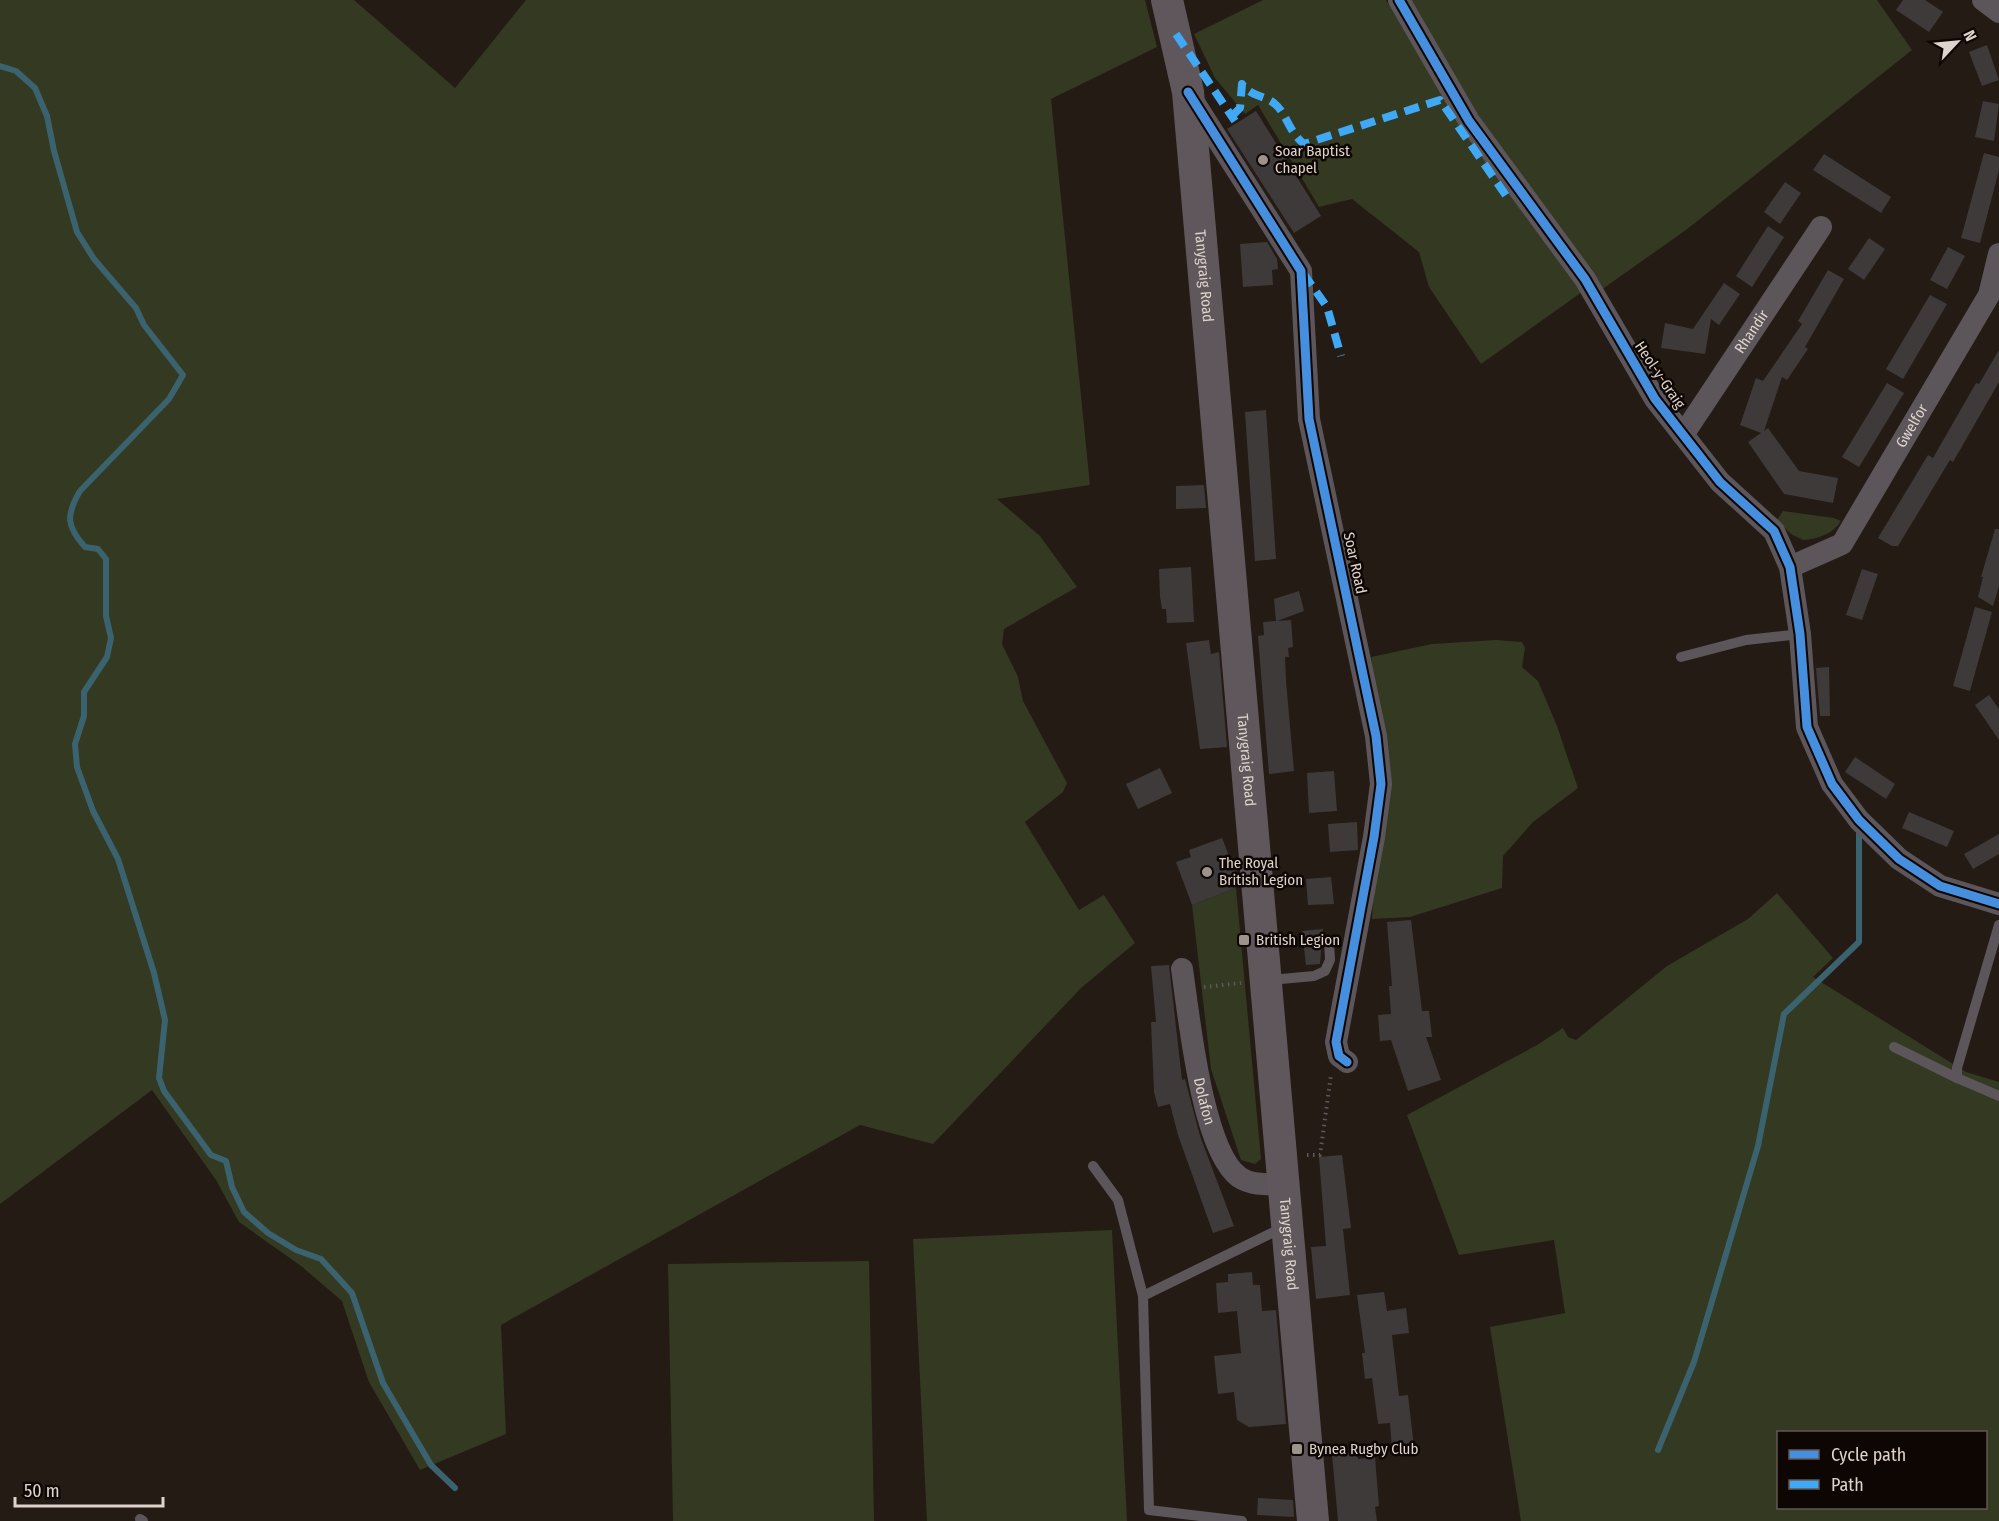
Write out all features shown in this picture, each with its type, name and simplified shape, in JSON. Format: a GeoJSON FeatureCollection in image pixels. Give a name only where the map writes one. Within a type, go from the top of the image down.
{"type":"FeatureCollection","features":[{"type":"Feature","properties":{"kind":"main road","name":"Tanygraig Road"},"geometry":{"type":"LineString","coordinates":[[1167,0],[1188,92],[1313,1521]]}},
{"type":"Feature","properties":{"kind":"street","name":"Heol-y-Graig"},"geometry":{"type":"LineString","coordinates":[[1399,0],[1464,124],[1585,279],[1637,370],[1720,482],[1774,531],[1790,567],[1800,634],[1807,727],[1832,784],[1859,820],[1899,859],[1940,886],[1999,904]]}},
{"type":"Feature","properties":{"kind":"street"},"geometry":{"type":"LineString","coordinates":[[1983,0],[1999,12]]}},
{"type":"Feature","properties":{"kind":"street","name":"Soar Road"},"geometry":{"type":"LineString","coordinates":[[1188,92],[1301,271],[1309,419],[1376,736],[1381,783],[1374,837],[1336,1042]]}},
{"type":"Feature","properties":{"kind":"street","name":"Rhandir"},"geometry":{"type":"LineString","coordinates":[[1683,435],[1821,227]]}},
{"type":"Feature","properties":{"kind":"street","name":"Gwelfor"},"geometry":{"type":"LineString","coordinates":[[1790,567],[1842,544],[1989,295],[1999,254]]}},
{"type":"Feature","properties":{"kind":"street","name":"Dolafon"},"geometry":{"type":"LineString","coordinates":[[1183,979],[1210,1125],[1224,1161],[1239,1178],[1258,1184],[1284,1184]]}},
{"type":"Feature","properties":{"kind":"street"},"geometry":{"type":"LineString","coordinates":[[1336,1042],[1339,1056],[1347,1062]]}},
{"type":"Feature","properties":{"kind":"lane"},"geometry":{"type":"LineString","coordinates":[[1681,657],[1746,640],[1800,634]]}},
{"type":"Feature","properties":{"kind":"lane"},"geometry":{"type":"LineString","coordinates":[[1957,1078],[1957,1068],[1999,925]]}},
{"type":"Feature","properties":{"kind":"lane"},"geometry":{"type":"LineString","coordinates":[[1266,980],[1314,976],[1325,971],[1330,960],[1329,940]]}},
{"type":"Feature","properties":{"kind":"lane"},"geometry":{"type":"LineString","coordinates":[[1894,1047],[1999,1096]]}},
{"type":"Feature","properties":{"kind":"lane"},"geometry":{"type":"LineString","coordinates":[[1093,1166],[1118,1200],[1143,1296],[1148,1516],[1242,1521]]}},
{"type":"Feature","properties":{"kind":"lane"},"geometry":{"type":"LineString","coordinates":[[1143,1296],[1287,1226]]}},
{"type":"Feature","properties":{"kind":"path"},"geometry":{"type":"LineString","coordinates":[[1183,979],[1266,980]]}},
{"type":"Feature","properties":{"kind":"path"},"geometry":{"type":"LineString","coordinates":[[1304,1155],[1320,1155],[1336,1042]]}},
{"type":"Feature","properties":{"kind":"green space"},"geometry":{"type":"Polygon","coordinates":[[[0,0],[354,0],[455,88],[526,0],[1145,0],[1157,47],[1051,99],[1090,485],[997,499],[1040,536],[1077,587],[1004,629],[1002,644],[1018,677],[1023,701],[1067,783],[1063,792],[1025,822],[1079,910],[1104,895],[1135,943],[1081,988],[933,1144],[860,1125],[501,1325],[506,1434],[420,1470],[369,1382],[342,1301],[301,1266],[239,1222],[216,1180],[152,1090],[0,1204],[0,0]]]}},
{"type":"Feature","properties":{"kind":"green space"},"geometry":{"type":"Polygon","coordinates":[[[1263,0],[1386,0],[1465,129],[1582,292],[1481,364],[1429,287],[1419,252],[1352,199],[1319,207],[1258,105],[1245,114],[1215,78],[1194,34],[1263,0]]]}},
{"type":"Feature","properties":{"kind":"green space"},"geometry":{"type":"Polygon","coordinates":[[[1409,0],[1877,0],[1912,50],[1686,230],[1601,290],[1476,114],[1409,0]]]}},
{"type":"Feature","properties":{"kind":"green space"},"geometry":{"type":"Polygon","coordinates":[[[1783,511],[1841,521],[1825,535],[1803,540],[1791,534],[1777,520],[1783,511]]]}},
{"type":"Feature","properties":{"kind":"green space"},"geometry":{"type":"Polygon","coordinates":[[[1496,640],[1522,642],[1525,648],[1522,667],[1538,681],[1557,726],[1578,788],[1533,822],[1503,856],[1502,888],[1410,917],[1372,919],[1380,725],[1371,657],[1432,644],[1496,640]]]}},
{"type":"Feature","properties":{"kind":"green space"},"geometry":{"type":"Polygon","coordinates":[[[1236,888],[1261,1159],[1255,1164],[1241,1160],[1211,1069],[1192,905],[1236,888]]]}},
{"type":"Feature","properties":{"kind":"green space"},"geometry":{"type":"Polygon","coordinates":[[[1777,893],[1833,958],[1813,977],[1966,1072],[1999,1082],[1999,1521],[1521,1521],[1490,1327],[1565,1313],[1554,1240],[1459,1255],[1407,1115],[1537,1045],[1563,1028],[1568,1037],[1576,1040],[1667,966],[1748,919],[1777,893]]]}},
{"type":"Feature","properties":{"kind":"green space"},"geometry":{"type":"Polygon","coordinates":[[[1112,1230],[1127,1521],[927,1521],[913,1239],[1112,1230]]]}},
{"type":"Feature","properties":{"kind":"green space"},"geometry":{"type":"Polygon","coordinates":[[[869,1261],[874,1521],[673,1521],[668,1264],[869,1261]]]}},
{"type":"Feature","properties":{"kind":"building"},"geometry":{"type":"Polygon","coordinates":[[[1903,0],[1925,0],[1943,12],[1929,32],[1896,10],[1903,0]]]}},
{"type":"Feature","properties":{"kind":"building"},"geometry":{"type":"Polygon","coordinates":[[[1987,45],[1999,80],[1982,86],[1969,52],[1987,45]]]}},
{"type":"Feature","properties":{"kind":"building"},"geometry":{"type":"Polygon","coordinates":[[[1983,101],[1999,104],[1994,141],[1975,137],[1983,101]]]}},
{"type":"Feature","properties":{"kind":"building","name":"Soar Baptist Chapel"},"geometry":{"type":"Polygon","coordinates":[[[1256,111],[1321,216],[1294,233],[1227,129],[1256,111]]]}},
{"type":"Feature","properties":{"kind":"building"},"geometry":{"type":"Polygon","coordinates":[[[1984,153],[1999,157],[1999,170],[1980,243],[1961,238],[1984,153]]]}},
{"type":"Feature","properties":{"kind":"building"},"geometry":{"type":"Polygon","coordinates":[[[1824,154],[1891,197],[1881,213],[1813,170],[1824,154]]]}},
{"type":"Feature","properties":{"kind":"building"},"geometry":{"type":"Polygon","coordinates":[[[1785,182],[1801,193],[1780,224],[1764,212],[1785,182]]]}},
{"type":"Feature","properties":{"kind":"building"},"geometry":{"type":"Polygon","coordinates":[[[1768,226],[1784,237],[1752,287],[1736,276],[1768,226]]]}},
{"type":"Feature","properties":{"kind":"building"},"geometry":{"type":"Polygon","coordinates":[[[1869,238],[1885,249],[1864,280],[1848,269],[1869,238]]]}},
{"type":"Feature","properties":{"kind":"building"},"geometry":{"type":"Polygon","coordinates":[[[1267,242],[1277,259],[1278,269],[1272,270],[1273,285],[1243,287],[1240,244],[1267,242]]]}},
{"type":"Feature","properties":{"kind":"building"},"geometry":{"type":"Polygon","coordinates":[[[1948,247],[1965,256],[1947,289],[1930,280],[1948,247]]]}},
{"type":"Feature","properties":{"kind":"building"},"geometry":{"type":"Polygon","coordinates":[[[1828,270],[1844,279],[1805,347],[1808,349],[1787,380],[1782,377],[1764,431],[1768,428],[1799,471],[1838,478],[1833,503],[1784,494],[1748,442],[1761,433],[1740,425],[1756,378],[1763,381],[1802,324],[1798,321],[1828,270]]]}},
{"type":"Feature","properties":{"kind":"building"},"geometry":{"type":"Polygon","coordinates":[[[1724,283],[1740,294],[1719,325],[1711,319],[1705,354],[1661,348],[1665,323],[1693,329],[1724,283]]]}},
{"type":"Feature","properties":{"kind":"building"},"geometry":{"type":"Polygon","coordinates":[[[1930,295],[1947,304],[1903,379],[1886,369],[1930,295]]]}},
{"type":"Feature","properties":{"kind":"building"},"geometry":{"type":"Polygon","coordinates":[[[1999,350],[1999,382],[1953,462],[1950,460],[1898,546],[1892,546],[1878,538],[1928,455],[1933,458],[1976,383],[1979,384],[1999,350]]]}},
{"type":"Feature","properties":{"kind":"building"},"geometry":{"type":"Polygon","coordinates":[[[1887,383],[1904,393],[1859,467],[1842,457],[1887,383]]]}},
{"type":"Feature","properties":{"kind":"building"},"geometry":{"type":"Polygon","coordinates":[[[1266,410],[1276,559],[1255,561],[1245,412],[1266,410]]]}},
{"type":"Feature","properties":{"kind":"building"},"geometry":{"type":"Polygon","coordinates":[[[1204,485],[1206,508],[1176,509],[1176,486],[1204,485]]]}},
{"type":"Feature","properties":{"kind":"building"},"geometry":{"type":"Polygon","coordinates":[[[1995,529],[1999,529],[1999,586],[1993,606],[1978,597],[1983,577],[1981,577],[1995,529]]]}},
{"type":"Feature","properties":{"kind":"building"},"geometry":{"type":"Polygon","coordinates":[[[1191,567],[1194,622],[1167,623],[1166,609],[1162,609],[1160,597],[1159,569],[1191,567]]]}},
{"type":"Feature","properties":{"kind":"building"},"geometry":{"type":"Polygon","coordinates":[[[1862,569],[1878,574],[1862,620],[1846,615],[1862,569]]]}},
{"type":"Feature","properties":{"kind":"building"},"geometry":{"type":"Polygon","coordinates":[[[1299,591],[1304,611],[1277,621],[1291,620],[1293,647],[1288,648],[1289,657],[1285,657],[1294,771],[1269,774],[1258,636],[1264,635],[1263,622],[1276,621],[1274,599],[1299,591]]]}},
{"type":"Feature","properties":{"kind":"building"},"geometry":{"type":"Polygon","coordinates":[[[1975,607],[1992,612],[1970,691],[1953,686],[1975,607]]]}},
{"type":"Feature","properties":{"kind":"building"},"geometry":{"type":"Polygon","coordinates":[[[1209,640],[1211,654],[1219,652],[1227,747],[1200,749],[1186,643],[1209,640]]]}},
{"type":"Feature","properties":{"kind":"building"},"geometry":{"type":"Polygon","coordinates":[[[1829,667],[1830,716],[1820,716],[1816,668],[1829,667]]]}},
{"type":"Feature","properties":{"kind":"building"},"geometry":{"type":"Polygon","coordinates":[[[1989,695],[1999,709],[1999,740],[1975,705],[1989,695]]]}},
{"type":"Feature","properties":{"kind":"building"},"geometry":{"type":"Polygon","coordinates":[[[1855,757],[1895,784],[1886,799],[1845,772],[1855,757]]]}},
{"type":"Feature","properties":{"kind":"building"},"geometry":{"type":"Polygon","coordinates":[[[1160,768],[1172,793],[1138,809],[1126,784],[1160,768]]]}},
{"type":"Feature","properties":{"kind":"building"},"geometry":{"type":"Polygon","coordinates":[[[1334,771],[1337,811],[1309,813],[1307,773],[1334,771]]]}},
{"type":"Feature","properties":{"kind":"building"},"geometry":{"type":"Polygon","coordinates":[[[1909,812],[1954,831],[1947,847],[1902,828],[1909,812]]]}},
{"type":"Feature","properties":{"kind":"building"},"geometry":{"type":"Polygon","coordinates":[[[1357,822],[1358,850],[1330,852],[1328,824],[1357,822]]]}},
{"type":"Feature","properties":{"kind":"building"},"geometry":{"type":"Polygon","coordinates":[[[1999,834],[1999,854],[1973,869],[1964,854],[1999,834]]]}},
{"type":"Feature","properties":{"kind":"building","name":"The Royal British Legion"},"geometry":{"type":"Polygon","coordinates":[[[1222,838],[1239,881],[1234,882],[1236,888],[1192,905],[1176,862],[1191,857],[1189,850],[1222,838]]]}},
{"type":"Feature","properties":{"kind":"building"},"geometry":{"type":"Polygon","coordinates":[[[1331,877],[1334,904],[1308,905],[1306,879],[1331,877]]]}},
{"type":"Feature","properties":{"kind":"building"},"geometry":{"type":"Polygon","coordinates":[[[1411,920],[1422,1011],[1429,1011],[1432,1037],[1426,1037],[1441,1080],[1408,1091],[1391,1040],[1380,1041],[1378,1015],[1391,1014],[1389,986],[1392,986],[1387,922],[1411,920]]]}},
{"type":"Feature","properties":{"kind":"building"},"geometry":{"type":"Polygon","coordinates":[[[1323,929],[1320,964],[1306,965],[1302,931],[1323,929]]]}},
{"type":"Feature","properties":{"kind":"building"},"geometry":{"type":"Polygon","coordinates":[[[1169,965],[1182,1080],[1185,1079],[1200,1136],[1234,1226],[1213,1233],[1178,1135],[1170,1104],[1158,1107],[1154,1092],[1151,1022],[1156,1022],[1151,966],[1169,965]]]}},
{"type":"Feature","properties":{"kind":"building"},"geometry":{"type":"Polygon","coordinates":[[[1342,1155],[1351,1228],[1343,1229],[1350,1295],[1316,1299],[1311,1247],[1326,1246],[1319,1157],[1342,1155]]]}},
{"type":"Feature","properties":{"kind":"building"},"geometry":{"type":"Polygon","coordinates":[[[1252,1272],[1253,1285],[1260,1285],[1262,1311],[1276,1310],[1286,1424],[1249,1427],[1237,1420],[1234,1392],[1218,1394],[1214,1356],[1241,1353],[1237,1311],[1218,1313],[1216,1283],[1228,1282],[1228,1274],[1252,1272]]]}},
{"type":"Feature","properties":{"kind":"building"},"geometry":{"type":"Polygon","coordinates":[[[1384,1292],[1387,1311],[1406,1308],[1409,1333],[1392,1335],[1399,1396],[1408,1395],[1414,1447],[1392,1449],[1390,1423],[1378,1424],[1372,1378],[1365,1379],[1362,1353],[1365,1353],[1357,1295],[1384,1292]]]}},
{"type":"Feature","properties":{"kind":"building"},"geometry":{"type":"Polygon","coordinates":[[[1357,1452],[1358,1459],[1375,1457],[1379,1506],[1375,1507],[1377,1521],[1338,1521],[1332,1454],[1357,1452]]]}},
{"type":"Feature","properties":{"kind":"building"},"geometry":{"type":"Polygon","coordinates":[[[1258,1498],[1293,1500],[1294,1517],[1257,1515],[1258,1498]]]}},
{"type":"Feature","properties":{"kind":"waterway"},"geometry":{"type":"LineString","coordinates":[[0,66],[16,71],[35,88],[47,116],[54,151],[77,232],[94,259],[136,308],[144,325],[183,375],[169,399],[80,491],[70,514],[71,526],[79,540],[85,547],[98,549],[106,559],[106,616],[111,638],[107,657],[84,692],[84,716],[75,744],[77,767],[93,811],[118,859],[154,973],[165,1020],[159,1078],[164,1091],[211,1155],[226,1161],[232,1187],[244,1212],[268,1233],[296,1250],[321,1259],[352,1293],[383,1383],[431,1465],[455,1488]]}},
{"type":"Feature","properties":{"kind":"waterway"},"geometry":{"type":"LineString","coordinates":[[1658,1450],[1694,1362],[1758,1146],[1784,1014],[1859,942],[1859,830]]}},
{"type":"Feature","properties":{"kind":"marked path"},"geometry":{"type":"LineString","coordinates":[[1176,34],[1235,121]]}},
{"type":"Feature","properties":{"kind":"marked path"},"geometry":{"type":"LineString","coordinates":[[1232,116],[1240,108],[1242,84],[1250,91],[1275,104],[1304,144],[1440,100],[1507,197]]}},
{"type":"Feature","properties":{"kind":"marked path"},"geometry":{"type":"LineString","coordinates":[[1303,273],[1327,307],[1341,356]]}},
{"type":"Feature","properties":{"kind":"cycle path"},"geometry":{"type":"LineString","coordinates":[[1399,0],[1469,121],[1585,279],[1655,399],[1720,482],[1774,531],[1790,567],[1800,634],[1807,727],[1832,784],[1859,820],[1899,859],[1940,886],[1999,904]]}},
{"type":"Feature","properties":{"kind":"cycle path"},"geometry":{"type":"LineString","coordinates":[[1188,92],[1301,271],[1309,419],[1376,736],[1381,784],[1374,837],[1336,1042],[1339,1056],[1347,1062]]}},
{"type":"Feature","properties":{"kind":"place","name":"Soar Baptist Chapel"},"geometry":{"type":"Point","coordinates":[1263,160]}},
{"type":"Feature","properties":{"kind":"place","name":"The Royal British Legion"},"geometry":{"type":"Point","coordinates":[1207,872]}},
{"type":"Feature","properties":{"kind":"place","name":"British Legion"},"geometry":{"type":"Point","coordinates":[1244,940]}},
{"type":"Feature","properties":{"kind":"place","name":"Bynea Rugby Club"},"geometry":{"type":"Point","coordinates":[1297,1449]}}]}
